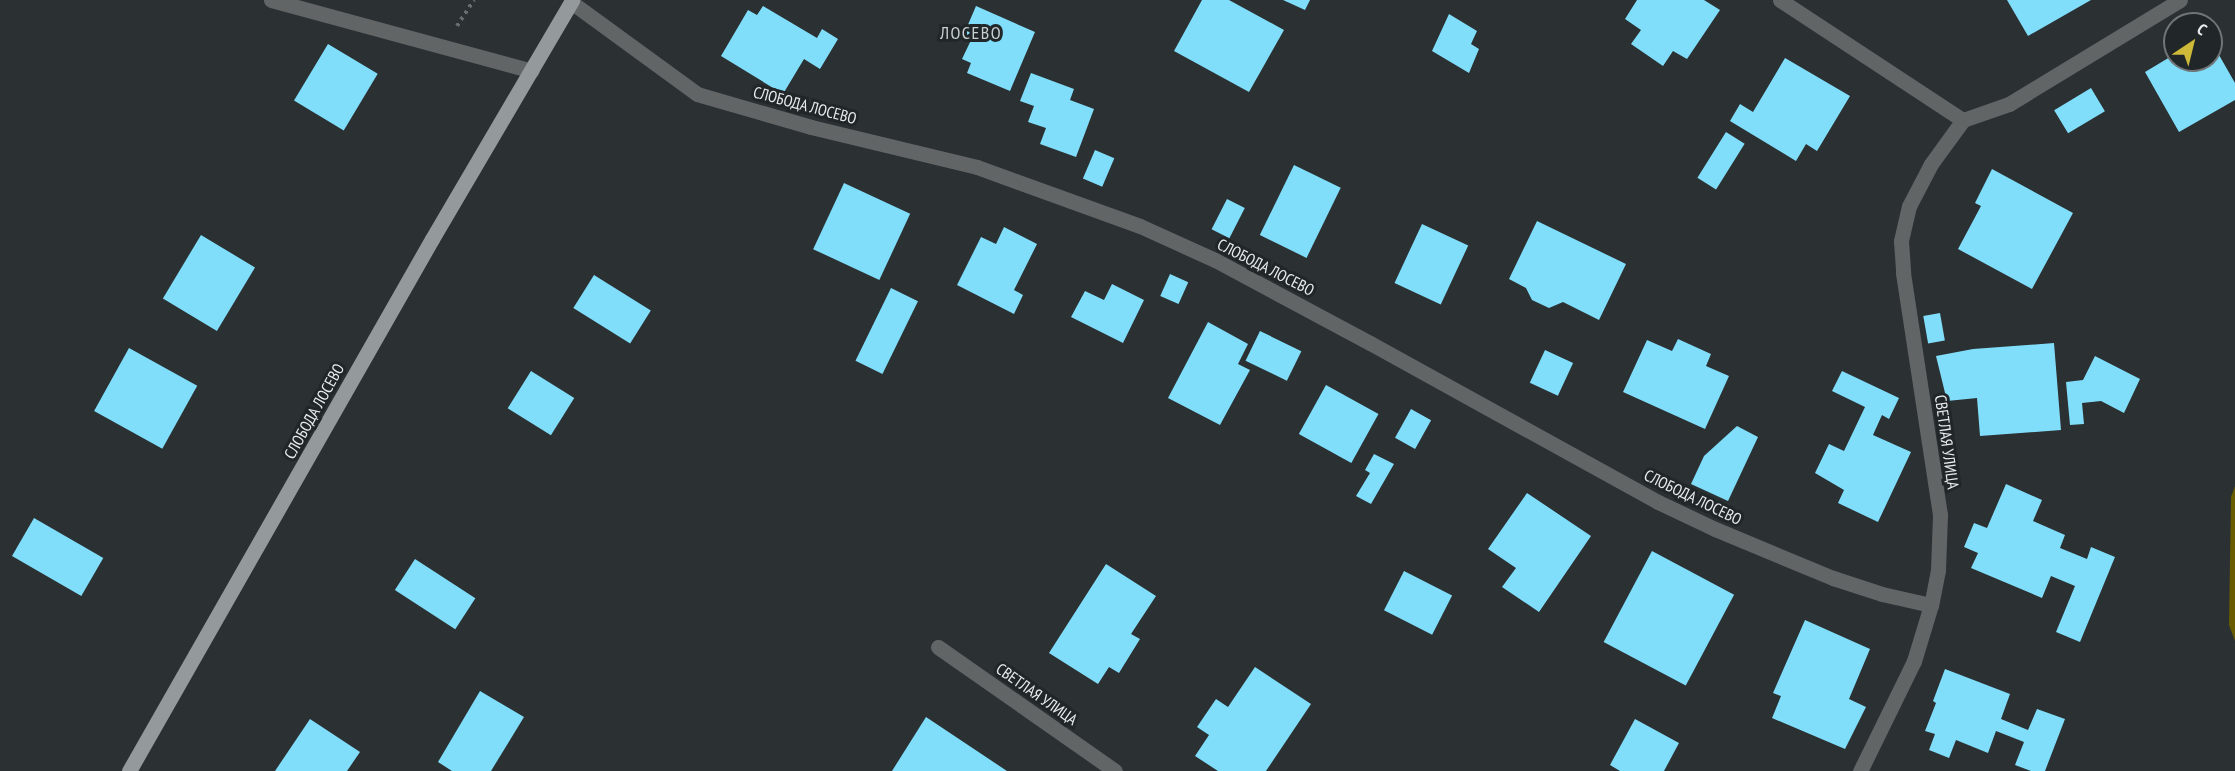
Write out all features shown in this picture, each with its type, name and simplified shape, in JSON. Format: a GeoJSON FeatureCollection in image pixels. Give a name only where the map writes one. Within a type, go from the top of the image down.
{"type":"FeatureCollection","features":[{"type":"Feature","properties":{"kind":"main road","name":"СЛОБОДА ЛОСЕВО"},"geometry":{"type":"LineString","coordinates":[[129,771],[432,239],[572,1]]}},
{"type":"Feature","properties":{"kind":"street"},"geometry":{"type":"LineString","coordinates":[[271,0],[532,71]]}},
{"type":"Feature","properties":{"kind":"street"},"geometry":{"type":"LineString","coordinates":[[1780,0],[1963,120],[2009,104],[2180,0]]}},
{"type":"Feature","properties":{"kind":"street","name":"СЛОБОДА ЛОСЕВО"},"geometry":{"type":"LineString","coordinates":[[572,1],[697,94],[811,127],[977,167],[1140,226],[1215,260],[1677,511],[1833,578],[1882,594],[1931,605]]}},
{"type":"Feature","properties":{"kind":"street","name":"СВЕТЛАЯ УЛИЦА"},"geometry":{"type":"LineString","coordinates":[[1860,771],[1914,661],[1931,605],[1938,570],[1940,515],[1903,273],[1901,241],[1909,206],[1930,164],[1963,120]]}},
{"type":"Feature","properties":{"kind":"street","name":"СВЕТЛАЯ УЛИЦА"},"geometry":{"type":"LineString","coordinates":[[938,647],[1115,771]]}},
{"type":"Feature","properties":{"kind":"shaded area"},"geometry":{"type":"Polygon","coordinates":[[[2235,486],[2235,641],[2229,625],[2231,497],[2235,486]]]}},
{"type":"Feature","properties":{"kind":"building"},"geometry":{"type":"Polygon","coordinates":[[[1202,0],[1229,0],[1284,30],[1249,92],[1174,51],[1202,0]]]}},
{"type":"Feature","properties":{"kind":"building"},"geometry":{"type":"Polygon","coordinates":[[[1283,0],[1310,0],[1305,10],[1283,0]]]}},
{"type":"Feature","properties":{"kind":"building"},"geometry":{"type":"Polygon","coordinates":[[[1637,0],[1704,0],[1720,10],[1687,59],[1673,51],[1663,66],[1631,44],[1641,30],[1625,19],[1637,0]]]}},
{"type":"Feature","properties":{"kind":"building"},"geometry":{"type":"Polygon","coordinates":[[[2007,0],[2091,0],[2028,36],[2007,0]]]}},
{"type":"Feature","properties":{"kind":"building"},"geometry":{"type":"Polygon","coordinates":[[[763,6],[817,38],[822,29],[838,39],[820,69],[804,59],[783,94],[721,56],[748,10],[757,15],[763,6]]]}},
{"type":"Feature","properties":{"kind":"building"},"geometry":{"type":"Polygon","coordinates":[[[976,6],[1035,32],[1010,91],[967,73],[971,63],[962,59],[972,38],[964,34],[976,6]]]}},
{"type":"Feature","properties":{"kind":"building"},"geometry":{"type":"Polygon","coordinates":[[[1449,14],[1477,31],[1471,44],[1479,49],[1469,73],[1432,51],[1449,14]]]}},
{"type":"Feature","properties":{"kind":"building"},"geometry":{"type":"Polygon","coordinates":[[[328,44],[378,74],[344,130],[294,101],[328,44]]]}},
{"type":"Feature","properties":{"kind":"building"},"geometry":{"type":"Polygon","coordinates":[[[1785,58],[1850,96],[1817,151],[1806,144],[1796,161],[1730,121],[1740,104],[1753,112],[1785,58]]]}},
{"type":"Feature","properties":{"kind":"building"},"geometry":{"type":"Polygon","coordinates":[[[2163,61],[2163,72],[2223,72],[2223,62],[2235,83],[2235,100],[2179,132],[2145,72],[2163,61]]]}},
{"type":"Feature","properties":{"kind":"building"},"geometry":{"type":"Polygon","coordinates":[[[1031,73],[1074,89],[1070,100],[1094,109],[1076,157],[1040,144],[1046,128],[1028,122],[1034,106],[1020,101],[1031,73]]]}},
{"type":"Feature","properties":{"kind":"building"},"geometry":{"type":"Polygon","coordinates":[[[2091,88],[2105,111],[2068,133],[2054,110],[2091,88]]]}},
{"type":"Feature","properties":{"kind":"building"},"geometry":{"type":"Polygon","coordinates":[[[1726,132],[1745,144],[1716,189],[1697,178],[1726,132]]]}},
{"type":"Feature","properties":{"kind":"building"},"geometry":{"type":"Polygon","coordinates":[[[1095,150],[1114,158],[1102,187],[1083,179],[1095,150]]]}},
{"type":"Feature","properties":{"kind":"building"},"geometry":{"type":"Polygon","coordinates":[[[1294,165],[1341,188],[1307,258],[1260,235],[1294,165]]]}},
{"type":"Feature","properties":{"kind":"building"},"geometry":{"type":"Polygon","coordinates":[[[1992,169],[2073,213],[2032,289],[1958,249],[1981,206],[1975,203],[1992,169]]]}},
{"type":"Feature","properties":{"kind":"building"},"geometry":{"type":"Polygon","coordinates":[[[844,183],[910,214],[879,280],[813,249],[844,183]]]}},
{"type":"Feature","properties":{"kind":"building"},"geometry":{"type":"Polygon","coordinates":[[[1227,199],[1245,208],[1229,238],[1212,229],[1227,199]]]}},
{"type":"Feature","properties":{"kind":"building"},"geometry":{"type":"Polygon","coordinates":[[[1537,221],[1626,264],[1599,320],[1563,302],[1549,308],[1532,300],[1526,288],[1509,279],[1537,221]]]}},
{"type":"Feature","properties":{"kind":"building"},"geometry":{"type":"Polygon","coordinates":[[[1422,224],[1468,246],[1441,304],[1395,283],[1422,224]]]}},
{"type":"Feature","properties":{"kind":"building"},"geometry":{"type":"Polygon","coordinates":[[[1004,227],[1037,244],[1014,290],[1023,295],[1014,314],[957,285],[981,237],[996,244],[1004,227]]]}},
{"type":"Feature","properties":{"kind":"building"},"geometry":{"type":"Polygon","coordinates":[[[201,235],[255,267],[217,331],[163,298],[201,235]]]}},
{"type":"Feature","properties":{"kind":"building"},"geometry":{"type":"Polygon","coordinates":[[[1170,274],[1188,282],[1179,304],[1160,296],[1170,274]]]}},
{"type":"Feature","properties":{"kind":"building"},"geometry":{"type":"Polygon","coordinates":[[[594,275],[651,311],[630,344],[573,308],[594,275]]]}},
{"type":"Feature","properties":{"kind":"building"},"geometry":{"type":"Polygon","coordinates":[[[1112,284],[1144,300],[1123,343],[1071,317],[1085,291],[1104,300],[1112,284]]]}},
{"type":"Feature","properties":{"kind":"building"},"geometry":{"type":"Polygon","coordinates":[[[891,288],[918,301],[882,374],[855,361],[891,288]]]}},
{"type":"Feature","properties":{"kind":"building"},"geometry":{"type":"Polygon","coordinates":[[[1940,313],[1945,341],[1928,344],[1923,316],[1940,313]]]}},
{"type":"Feature","properties":{"kind":"building"},"geometry":{"type":"Polygon","coordinates":[[[1208,322],[1248,344],[1238,364],[1250,370],[1220,425],[1168,398],[1208,322]]]}},
{"type":"Feature","properties":{"kind":"building"},"geometry":{"type":"Polygon","coordinates":[[[1260,331],[1301,351],[1287,381],[1246,361],[1260,331]]]}},
{"type":"Feature","properties":{"kind":"building"},"geometry":{"type":"Polygon","coordinates":[[[1678,339],[1711,354],[1706,366],[1729,376],[1705,429],[1623,392],[1647,340],[1672,351],[1678,339]]]}},
{"type":"Feature","properties":{"kind":"building"},"geometry":{"type":"Polygon","coordinates":[[[2054,343],[2061,430],[1980,436],[1977,398],[1947,401],[1936,356],[1973,349],[2054,343]]]}},
{"type":"Feature","properties":{"kind":"building"},"geometry":{"type":"Polygon","coordinates":[[[129,348],[197,386],[162,449],[94,411],[129,348]]]}},
{"type":"Feature","properties":{"kind":"building"},"geometry":{"type":"Polygon","coordinates":[[[1545,350],[1573,363],[1558,396],[1530,383],[1545,350]]]}},
{"type":"Feature","properties":{"kind":"building"},"geometry":{"type":"Polygon","coordinates":[[[2095,356],[2140,379],[2124,413],[2101,401],[2082,403],[2084,424],[2070,425],[2066,382],[2083,380],[2095,356]]]}},
{"type":"Feature","properties":{"kind":"building"},"geometry":{"type":"Polygon","coordinates":[[[531,371],[574,398],[551,435],[508,408],[531,371]]]}},
{"type":"Feature","properties":{"kind":"building"},"geometry":{"type":"Polygon","coordinates":[[[1842,371],[1899,398],[1889,419],[1882,415],[1873,435],[1911,452],[1878,522],[1838,503],[1844,490],[1815,473],[1829,444],[1844,451],[1865,407],[1832,391],[1842,371]]]}},
{"type":"Feature","properties":{"kind":"building"},"geometry":{"type":"Polygon","coordinates":[[[1326,385],[1378,414],[1351,463],[1299,434],[1326,385]]]}},
{"type":"Feature","properties":{"kind":"building"},"geometry":{"type":"Polygon","coordinates":[[[1411,409],[1431,420],[1415,449],[1395,438],[1411,409]]]}},
{"type":"Feature","properties":{"kind":"building"},"geometry":{"type":"Polygon","coordinates":[[[1737,426],[1758,437],[1728,501],[1691,484],[1704,456],[1737,426]]]}},
{"type":"Feature","properties":{"kind":"building"},"geometry":{"type":"Polygon","coordinates":[[[1374,454],[1394,464],[1371,504],[1356,496],[1370,473],[1365,470],[1374,454]]]}},
{"type":"Feature","properties":{"kind":"building"},"geometry":{"type":"Polygon","coordinates":[[[2006,484],[2042,500],[2033,521],[2065,535],[2060,548],[2087,559],[2091,547],[2115,557],[2080,642],[2056,632],[2075,586],[2051,576],[2042,598],[1971,568],[1978,553],[1964,547],[1974,523],[1987,528],[2006,484]]]}},
{"type":"Feature","properties":{"kind":"building"},"geometry":{"type":"Polygon","coordinates":[[[1527,493],[1591,536],[1539,612],[1502,587],[1516,568],[1488,549],[1527,493]]]}},
{"type":"Feature","properties":{"kind":"building"},"geometry":{"type":"Polygon","coordinates":[[[34,518],[103,558],[81,596],[12,556],[34,518]]]}},
{"type":"Feature","properties":{"kind":"building"},"geometry":{"type":"Polygon","coordinates":[[[1652,551],[1734,595],[1686,686],[1604,642],[1652,551]]]}},
{"type":"Feature","properties":{"kind":"building"},"geometry":{"type":"Polygon","coordinates":[[[415,559],[475,598],[455,629],[395,590],[415,559]]]}},
{"type":"Feature","properties":{"kind":"building"},"geometry":{"type":"Polygon","coordinates":[[[1106,564],[1156,596],[1131,634],[1140,639],[1119,673],[1109,667],[1098,684],[1049,653],[1106,564]]]}},
{"type":"Feature","properties":{"kind":"building"},"geometry":{"type":"Polygon","coordinates":[[[1404,571],[1452,596],[1432,635],[1384,610],[1404,571]]]}},
{"type":"Feature","properties":{"kind":"building"},"geometry":{"type":"Polygon","coordinates":[[[1805,620],[1870,649],[1849,699],[1866,707],[1845,749],[1772,718],[1781,696],[1773,693],[1805,620]]]}},
{"type":"Feature","properties":{"kind":"building"},"geometry":{"type":"Polygon","coordinates":[[[1255,667],[1311,704],[1266,771],[1218,771],[1195,756],[1209,735],[1197,727],[1216,699],[1228,707],[1255,667]]]}},
{"type":"Feature","properties":{"kind":"building"},"geometry":{"type":"Polygon","coordinates":[[[1945,669],[2010,694],[2001,719],[2028,730],[2037,709],[2065,719],[2045,771],[2031,771],[2015,765],[2024,742],[1996,731],[1988,753],[1956,740],[1949,758],[1929,750],[1935,734],[1925,731],[1936,703],[1933,701],[1945,669]]]}},
{"type":"Feature","properties":{"kind":"building"},"geometry":{"type":"Polygon","coordinates":[[[480,691],[524,717],[491,771],[452,771],[438,762],[480,691]]]}},
{"type":"Feature","properties":{"kind":"building"},"geometry":{"type":"Polygon","coordinates":[[[926,717],[1007,771],[892,771],[926,717]]]}},
{"type":"Feature","properties":{"kind":"building"},"geometry":{"type":"Polygon","coordinates":[[[310,719],[360,752],[347,771],[275,771],[310,719]]]}},
{"type":"Feature","properties":{"kind":"building"},"geometry":{"type":"Polygon","coordinates":[[[1635,719],[1679,743],[1664,771],[1620,771],[1610,765],[1635,719]]]}},
{"type":"Feature","properties":{"kind":"district","name":"ЛОСЕВО"},"geometry":{"type":"Point","coordinates":[971,33]}}]}
